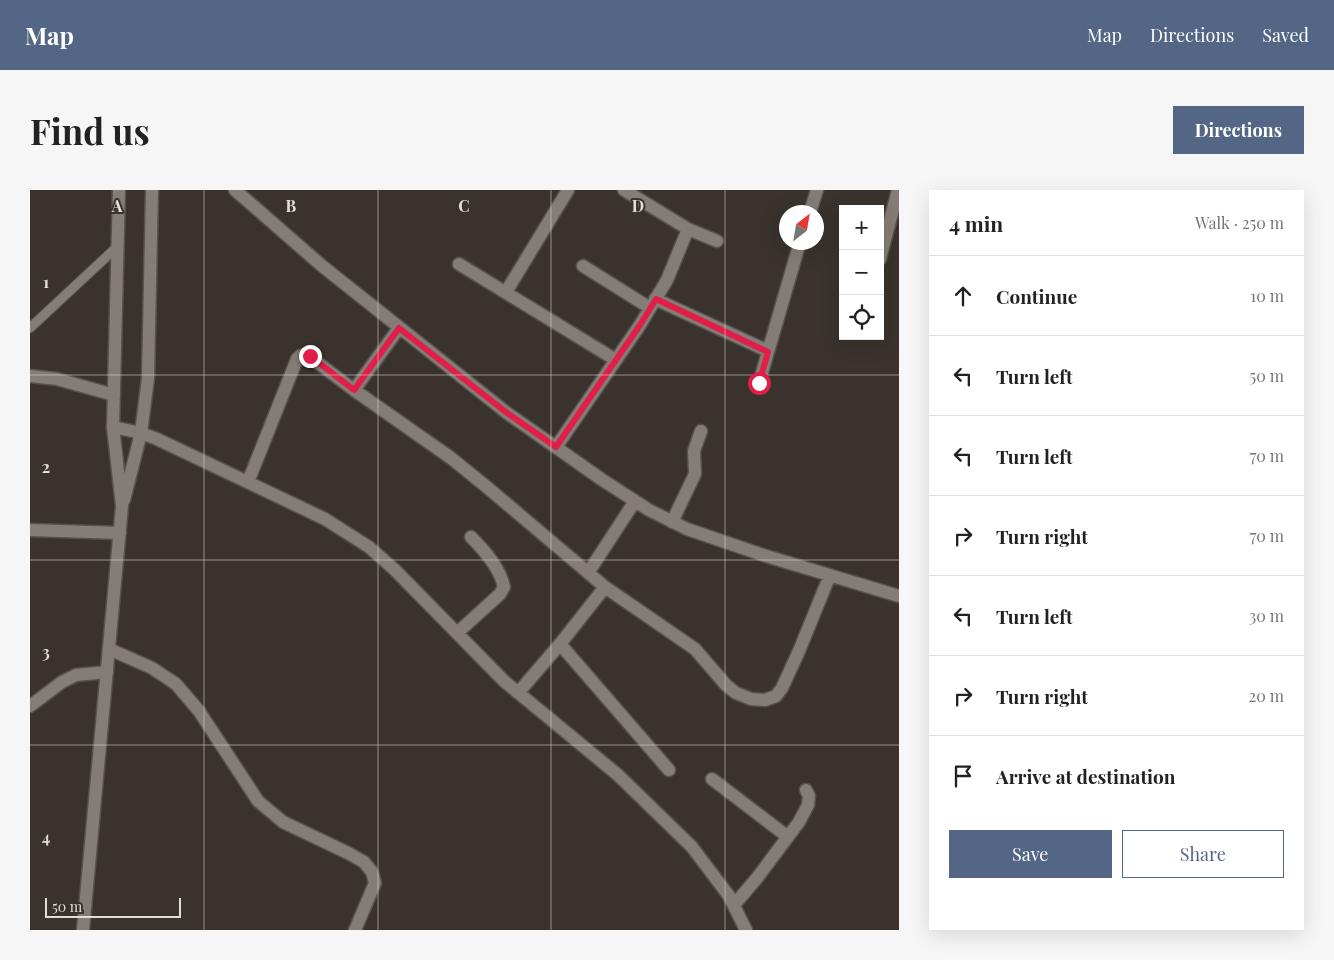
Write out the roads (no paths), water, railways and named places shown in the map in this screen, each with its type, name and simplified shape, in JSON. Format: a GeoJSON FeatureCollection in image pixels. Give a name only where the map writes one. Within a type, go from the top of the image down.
{"type":"FeatureCollection","features":[{"type":"Feature","properties":{"kind":"street"},"geometry":{"type":"LineString","coordinates":[[119,190],[113,427],[122,506]]}},
{"type":"Feature","properties":{"kind":"street"},"geometry":{"type":"LineString","coordinates":[[83,930],[122,506],[141,433],[148,378],[152,190]]}},
{"type":"Feature","properties":{"kind":"street"},"geometry":{"type":"LineString","coordinates":[[236,190],[321,265],[507,413],[649,510],[687,529],[766,556],[899,596]]}},
{"type":"Feature","properties":{"kind":"street"},"geometry":{"type":"LineString","coordinates":[[506,292],[568,190]]}},
{"type":"Feature","properties":{"kind":"street"},"geometry":{"type":"LineString","coordinates":[[624,190],[688,229],[717,241]]}},
{"type":"Feature","properties":{"kind":"street"},"geometry":{"type":"LineString","coordinates":[[812,205],[817,190]]}},
{"type":"Feature","properties":{"kind":"street"},"geometry":{"type":"LineString","coordinates":[[882,250],[898,190]]}},
{"type":"Feature","properties":{"kind":"street"},"geometry":{"type":"LineString","coordinates":[[556,447],[653,304],[667,280],[688,229]]}},
{"type":"Feature","properties":{"kind":"street"},"geometry":{"type":"LineString","coordinates":[[759,383],[798,250]]}},
{"type":"Feature","properties":{"kind":"street"},"geometry":{"type":"LineString","coordinates":[[460,264],[616,360]]}},
{"type":"Feature","properties":{"kind":"street"},"geometry":{"type":"LineString","coordinates":[[583,266],[653,304],[768,352]]}},
{"type":"Feature","properties":{"kind":"street"},"geometry":{"type":"LineString","coordinates":[[354,390],[399,328]]}},
{"type":"Feature","properties":{"kind":"street"},"geometry":{"type":"LineString","coordinates":[[248,482],[300,356],[306,354],[451,458],[605,588],[695,649],[726,685],[736,693],[751,699],[765,700],[776,696],[782,688],[799,651],[830,575]]}},
{"type":"Feature","properties":{"kind":"street"},"geometry":{"type":"LineString","coordinates":[[30,376],[57,379],[114,396]]}},
{"type":"Feature","properties":{"kind":"street"},"geometry":{"type":"LineString","coordinates":[[113,427],[141,433],[248,482],[325,519],[369,547],[395,570],[518,694],[618,775],[692,847],[729,896],[746,930]]}},
{"type":"Feature","properties":{"kind":"street"},"geometry":{"type":"LineString","coordinates":[[672,522],[696,474],[694,451],[701,431]]}},
{"type":"Feature","properties":{"kind":"street"},"geometry":{"type":"LineString","coordinates":[[588,573],[635,501]]}},
{"type":"Feature","properties":{"kind":"street"},"geometry":{"type":"LineString","coordinates":[[30,530],[120,533]]}},
{"type":"Feature","properties":{"kind":"street"},"geometry":{"type":"LineString","coordinates":[[457,633],[500,594],[504,587],[491,560],[471,537]]}},
{"type":"Feature","properties":{"kind":"street"},"geometry":{"type":"LineString","coordinates":[[518,694],[605,588]]}},
{"type":"Feature","properties":{"kind":"street"},"geometry":{"type":"LineString","coordinates":[[560,644],[669,770]]}},
{"type":"Feature","properties":{"kind":"street"},"geometry":{"type":"LineString","coordinates":[[109,649],[152,668],[176,684],[199,711],[258,801],[283,822],[364,862],[372,872],[375,883],[355,930]]}},
{"type":"Feature","properties":{"kind":"street"},"geometry":{"type":"LineString","coordinates":[[30,706],[62,682],[76,675],[107,672]]}},
{"type":"Feature","properties":{"kind":"street"},"geometry":{"type":"LineString","coordinates":[[712,779],[788,837]]}},
{"type":"Feature","properties":{"kind":"street"},"geometry":{"type":"LineString","coordinates":[[734,905],[799,822],[808,805],[809,796],[806,790]]}},
{"type":"Feature","properties":{"kind":"lane"},"geometry":{"type":"LineString","coordinates":[[30,328],[118,246]]}}]}
